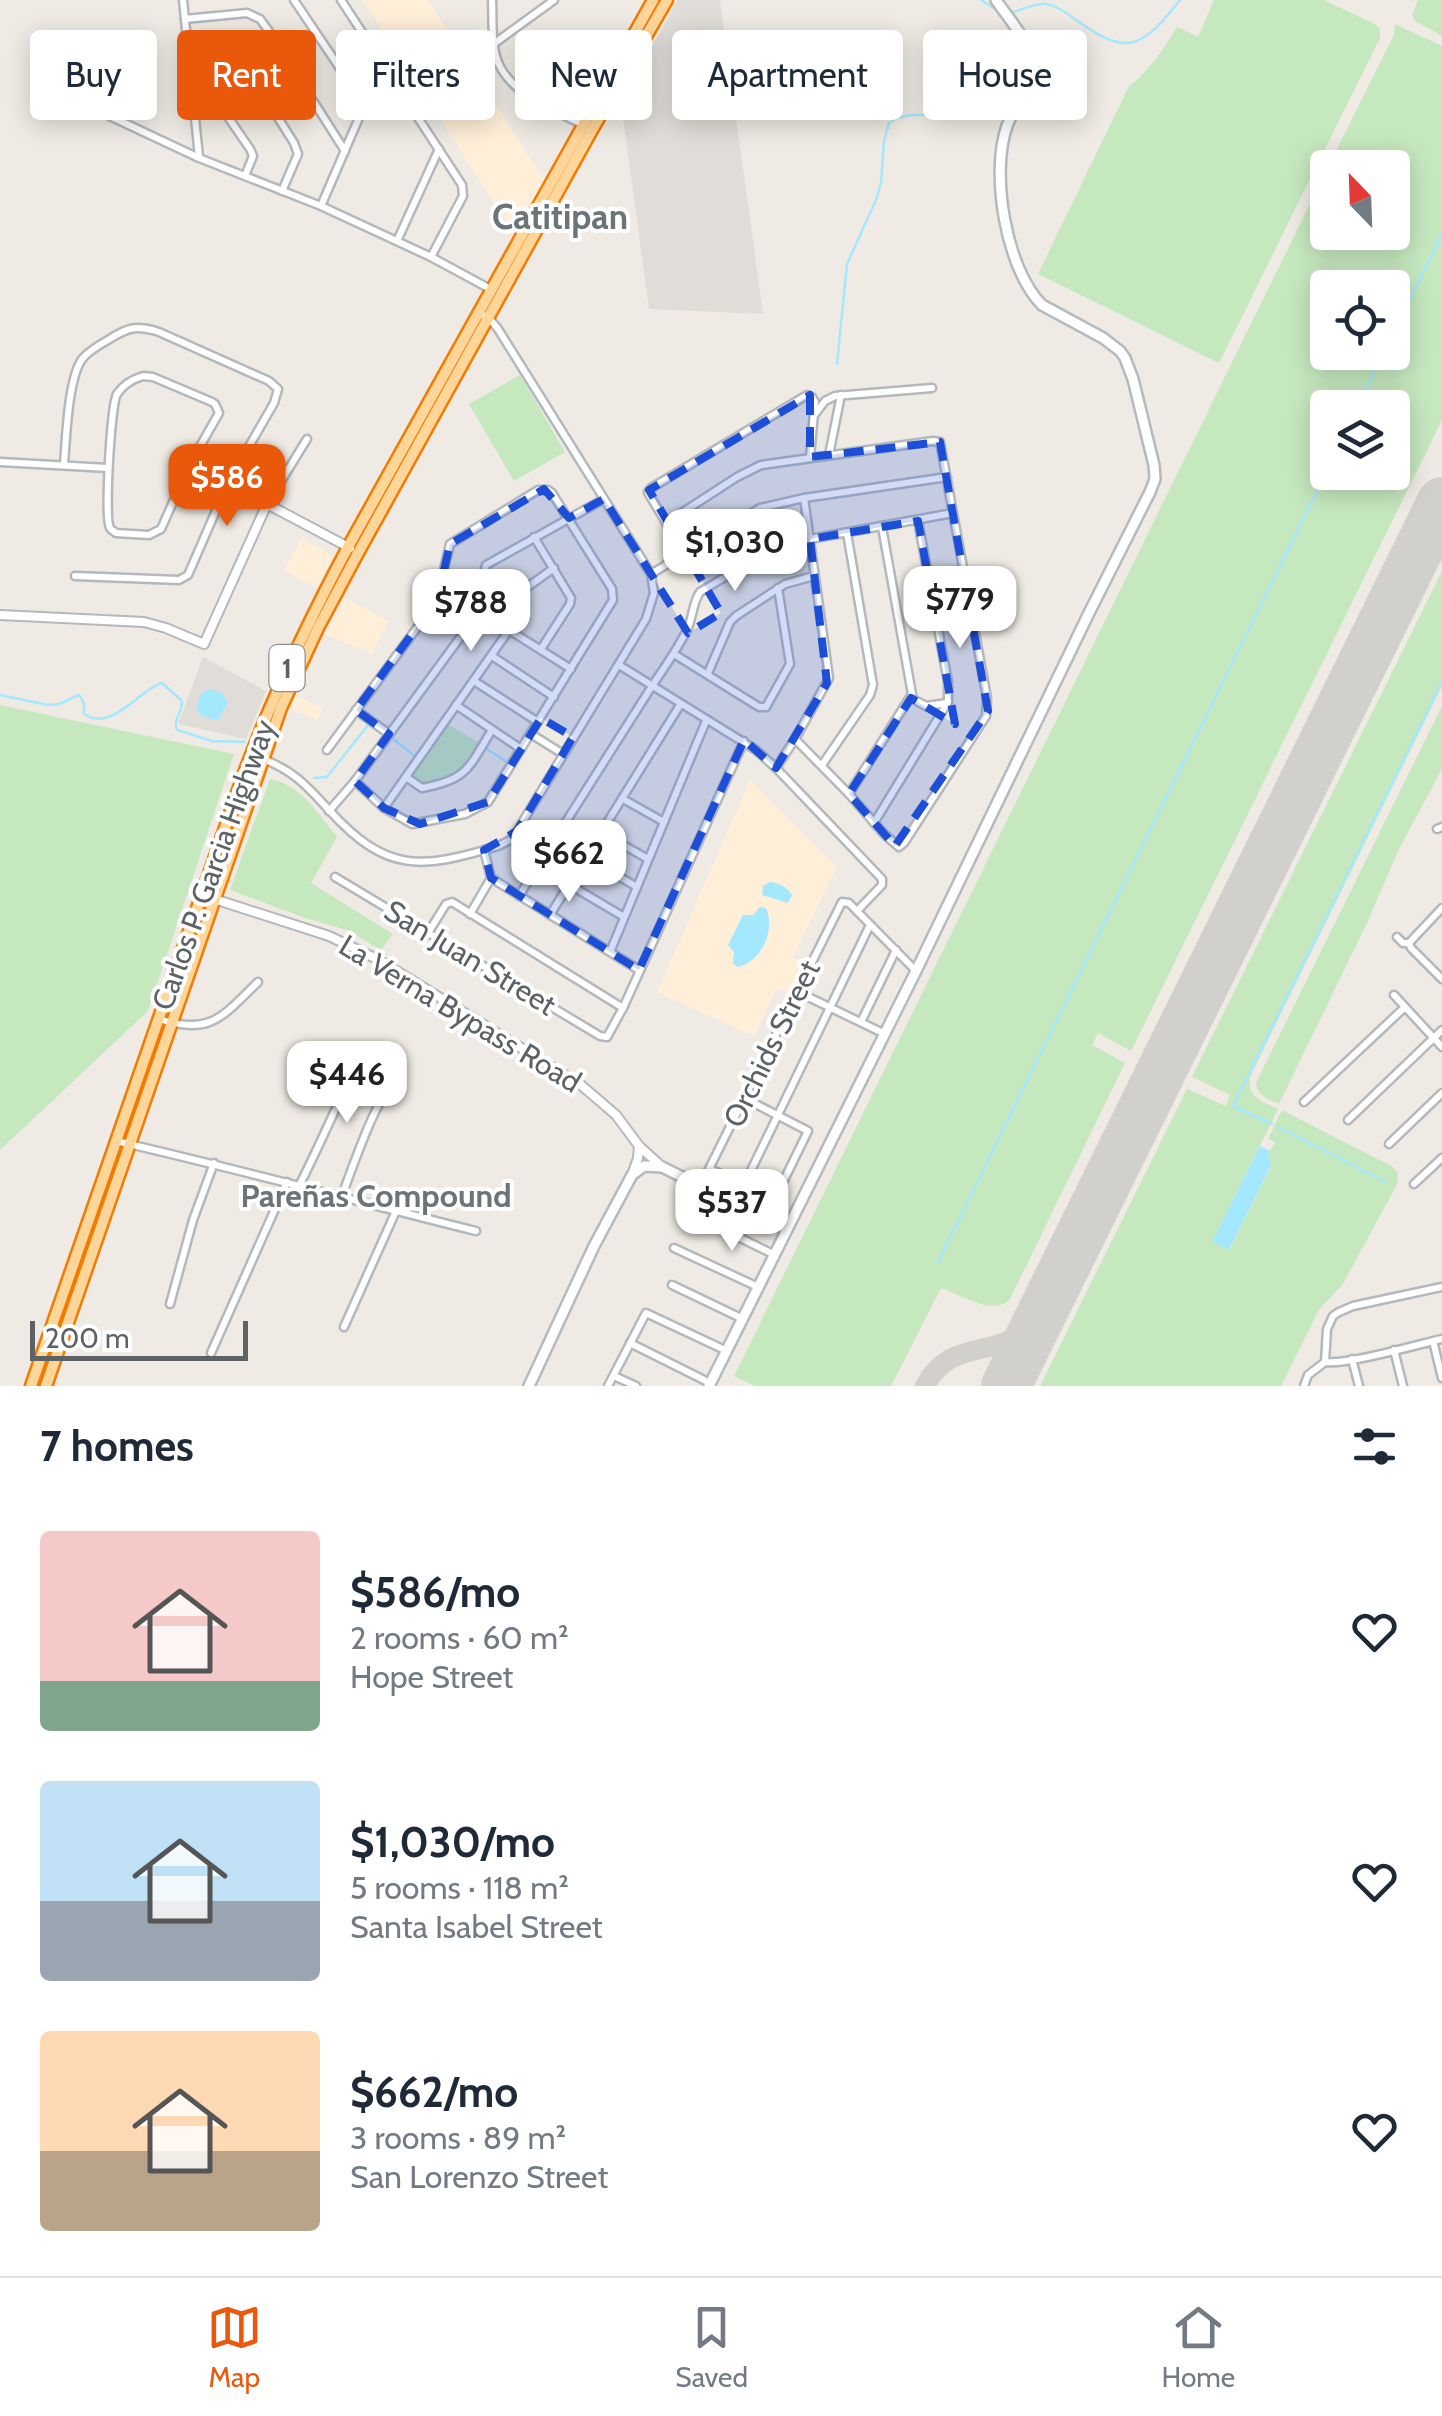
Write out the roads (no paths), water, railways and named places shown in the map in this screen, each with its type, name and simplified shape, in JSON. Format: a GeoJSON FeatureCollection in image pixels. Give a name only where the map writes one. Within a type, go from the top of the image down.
{"type":"FeatureCollection","features":[{"type":"Feature","properties":{"kind":"highway","name":"Carlos P. Garcia Highway"},"geometry":{"type":"LineString","coordinates":[[31,1386],[202,895],[313,626],[654,0]]}},
{"type":"Feature","properties":{"kind":"highway","name":"Carlos P. Garcia Highway"},"geometry":{"type":"LineString","coordinates":[[588,127],[667,0]]}},
{"type":"Feature","properties":{"kind":"highway","name":"Carlos P. Garcia Highway"},"geometry":{"type":"LineString","coordinates":[[46,1386],[214,899],[257,756]]}},
{"type":"Feature","properties":{"kind":"highway"},"geometry":{"type":"LineString","coordinates":[[98,1193],[111,1197]]}},
{"type":"Feature","properties":{"kind":"highway"},"geometry":{"type":"LineString","coordinates":[[86,1228],[99,1232]]}},
{"type":"Feature","properties":{"kind":"main road"},"geometry":{"type":"LineString","coordinates":[[709,1385],[1155,479],[1125,358],[1113,344],[1049,310],[1034,297],[1021,274],[1001,198],[1003,149],[1007,126],[1032,67],[1029,53],[996,0]]}},
{"type":"Feature","properties":{"kind":"main road"},"geometry":{"type":"LineString","coordinates":[[529,1386],[594,1246],[632,1175],[644,1166],[662,1167],[787,1229]]}},
{"type":"Feature","properties":{"kind":"street"},"geometry":{"type":"LineString","coordinates":[[183,0],[186,30]]}},
{"type":"Feature","properties":{"kind":"street"},"geometry":{"type":"LineString","coordinates":[[294,0],[336,63]]}},
{"type":"Feature","properties":{"kind":"street"},"geometry":{"type":"LineString","coordinates":[[342,0],[362,30]]}},
{"type":"Feature","properties":{"kind":"street"},"geometry":{"type":"LineString","coordinates":[[492,0],[493,30]]}},
{"type":"Feature","properties":{"kind":"street"},"geometry":{"type":"LineString","coordinates":[[495,43],[554,0]]}},
{"type":"Feature","properties":{"kind":"street"},"geometry":{"type":"LineString","coordinates":[[184,18],[248,13],[260,20],[345,152]]}},
{"type":"Feature","properties":{"kind":"street"},"geometry":{"type":"LineString","coordinates":[[495,48],[499,64],[515,85]]}},
{"type":"Feature","properties":{"kind":"street"},"geometry":{"type":"LineString","coordinates":[[118,120],[199,158],[321,206],[496,293]]}},
{"type":"Feature","properties":{"kind":"street"},"geometry":{"type":"LineString","coordinates":[[196,120],[199,158]]}},
{"type":"Feature","properties":{"kind":"street"},"geometry":{"type":"LineString","coordinates":[[230,120],[253,156],[245,176]]}},
{"type":"Feature","properties":{"kind":"street"},"geometry":{"type":"LineString","coordinates":[[280,120],[298,154],[282,192]]}},
{"type":"Feature","properties":{"kind":"street"},"geometry":{"type":"LineString","coordinates":[[321,206],[358,120]]}},
{"type":"Feature","properties":{"kind":"street"},"geometry":{"type":"LineString","coordinates":[[420,120],[458,179],[464,196],[431,258]]}},
{"type":"Feature","properties":{"kind":"street"},"geometry":{"type":"LineString","coordinates":[[574,120],[588,127]]}},
{"type":"Feature","properties":{"kind":"street"},"geometry":{"type":"LineString","coordinates":[[397,241],[439,150]]}},
{"type":"Feature","properties":{"kind":"street"},"geometry":{"type":"LineString","coordinates":[[257,756],[297,776],[364,844],[388,858],[403,862],[433,860],[484,850],[510,840],[619,665],[652,604],[654,585],[650,574],[484,315]]}},
{"type":"Feature","properties":{"kind":"street"},"geometry":{"type":"LineString","coordinates":[[64,465],[76,369],[90,351],[136,327],[159,332],[269,380],[278,389],[274,403],[228,483],[188,575],[167,580],[75,576]]}},
{"type":"Feature","properties":{"kind":"street"},"geometry":{"type":"LineString","coordinates":[[143,376],[153,377],[217,407],[217,418],[190,464],[160,530],[149,534],[111,530],[108,468],[114,401],[125,386],[143,376]]}},
{"type":"Feature","properties":{"kind":"street"},"geometry":{"type":"LineString","coordinates":[[814,414],[825,401],[841,395],[932,388]]}},
{"type":"Feature","properties":{"kind":"street"},"geometry":{"type":"LineString","coordinates":[[828,454],[841,395]]}},
{"type":"Feature","properties":{"kind":"street"},"geometry":{"type":"LineString","coordinates":[[685,554],[648,492],[810,396],[814,398],[814,414],[810,457]]}},
{"type":"Feature","properties":{"kind":"street"},"geometry":{"type":"LineString","coordinates":[[0,615],[144,622],[204,644],[267,504],[306,439]]}},
{"type":"Feature","properties":{"kind":"street"},"geometry":{"type":"LineString","coordinates":[[666,523],[761,465],[940,442],[988,712],[899,847],[795,739]]}},
{"type":"Feature","properties":{"kind":"street"},"geometry":{"type":"LineString","coordinates":[[0,462],[108,468]]}},
{"type":"Feature","properties":{"kind":"street"},"geometry":{"type":"LineString","coordinates":[[190,464],[353,550]]}},
{"type":"Feature","properties":{"kind":"street"},"geometry":{"type":"LineString","coordinates":[[650,574],[754,511],[804,498],[946,476]]}},
{"type":"Feature","properties":{"kind":"street"},"geometry":{"type":"LineString","coordinates":[[326,750],[437,600],[448,548],[454,540],[538,490],[552,493],[612,588],[611,605],[488,802],[475,810],[412,824],[384,808],[355,781]]}},
{"type":"Feature","properties":{"kind":"street"},"geometry":{"type":"LineString","coordinates":[[776,768],[829,678],[804,498]]}},
{"type":"Feature","properties":{"kind":"street"},"geometry":{"type":"LineString","coordinates":[[329,811],[468,628],[486,565],[604,499]]}},
{"type":"Feature","properties":{"kind":"street"},"geometry":{"type":"LineString","coordinates":[[519,896],[674,654],[689,626],[700,592],[788,543],[953,514]]}},
{"type":"Feature","properties":{"kind":"street"},"geometry":{"type":"LineString","coordinates":[[874,823],[948,702],[948,682],[918,521]]}},
{"type":"Feature","properties":{"kind":"street"},"geometry":{"type":"LineString","coordinates":[[849,794],[911,698],[912,690],[882,527]]}},
{"type":"Feature","properties":{"kind":"street"},"geometry":{"type":"LineString","coordinates":[[822,765],[873,685],[847,533]]}},
{"type":"Feature","properties":{"kind":"street"},"geometry":{"type":"LineString","coordinates":[[534,537],[568,591],[570,604],[541,649]]}},
{"type":"Feature","properties":{"kind":"street"},"geometry":{"type":"LineString","coordinates":[[384,808],[509,630],[522,591],[554,568]]}},
{"type":"Feature","properties":{"kind":"street"},"geometry":{"type":"LineString","coordinates":[[708,673],[730,622],[778,588],[814,576]]}},
{"type":"Feature","properties":{"kind":"street"},"geometry":{"type":"LineString","coordinates":[[674,654],[764,708],[790,664],[778,588]]}},
{"type":"Feature","properties":{"kind":"street"},"geometry":{"type":"LineString","coordinates":[[509,630],[571,669]]}},
{"type":"Feature","properties":{"kind":"street"},"geometry":{"type":"LineString","coordinates":[[492,656],[554,697]]}},
{"type":"Feature","properties":{"kind":"street"},"geometry":{"type":"LineString","coordinates":[[619,665],[744,742],[776,768],[882,879],[882,885],[857,911],[916,971]]}},
{"type":"Feature","properties":{"kind":"street"},"geometry":{"type":"LineString","coordinates":[[474,681],[538,722]]}},
{"type":"Feature","properties":{"kind":"street"},"geometry":{"type":"LineString","coordinates":[[911,698],[926,706],[948,702]]}},
{"type":"Feature","properties":{"kind":"street"},"geometry":{"type":"LineString","coordinates":[[550,915],[680,704]]}},
{"type":"Feature","properties":{"kind":"street"},"geometry":{"type":"LineString","coordinates":[[456,705],[521,749]]}},
{"type":"Feature","properties":{"kind":"street"},"geometry":{"type":"LineString","coordinates":[[356,710],[389,734]]}},
{"type":"Feature","properties":{"kind":"street"},"geometry":{"type":"LineString","coordinates":[[610,952],[706,720]]}},
{"type":"Feature","properties":{"kind":"street"},"geometry":{"type":"LineString","coordinates":[[406,777],[422,788],[456,779],[469,767],[492,730]]}},
{"type":"Feature","properties":{"kind":"street"},"geometry":{"type":"LineString","coordinates":[[531,734],[563,754]]}},
{"type":"Feature","properties":{"kind":"street"},"geometry":{"type":"LineString","coordinates":[[428,933],[449,902],[623,1008],[744,742]]}},
{"type":"Feature","properties":{"kind":"street"},"geometry":{"type":"LineString","coordinates":[[623,799],[664,822]]}},
{"type":"Feature","properties":{"kind":"street"},"geometry":{"type":"LineString","coordinates":[[602,833],[648,860]]}},
{"type":"Feature","properties":{"kind":"street"},"geometry":{"type":"LineString","coordinates":[[470,914],[490,878],[484,850]]}},
{"type":"Feature","properties":{"kind":"street"},"geometry":{"type":"LineString","coordinates":[[587,858],[637,887]]}},
{"type":"Feature","properties":{"kind":"street","name":"San Juan Street"},"geometry":{"type":"LineString","coordinates":[[335,877],[600,1036],[607,1037],[623,1008]]}},
{"type":"Feature","properties":{"kind":"street"},"geometry":{"type":"LineString","coordinates":[[490,878],[640,970]]}},
{"type":"Feature","properties":{"kind":"street"},"geometry":{"type":"LineString","coordinates":[[570,885],[624,918]]}},
{"type":"Feature","properties":{"kind":"street","name":"La Verna Bypass Road"},"geometry":{"type":"LineString","coordinates":[[202,895],[329,936],[379,960],[581,1085],[616,1114],[639,1146],[662,1167]]}},
{"type":"Feature","properties":{"kind":"street","name":"Orchids Street"},"geometry":{"type":"LineString","coordinates":[[700,1187],[841,905],[849,902],[857,911]]}},
{"type":"Feature","properties":{"kind":"street"},"geometry":{"type":"LineString","coordinates":[[1409,943],[1442,908]]}},
{"type":"Feature","properties":{"kind":"street"},"geometry":{"type":"LineString","coordinates":[[744,1185],[870,924]]}},
{"type":"Feature","properties":{"kind":"street"},"geometry":{"type":"LineString","coordinates":[[1397,937],[1409,943],[1440,974]]}},
{"type":"Feature","properties":{"kind":"street"},"geometry":{"type":"LineString","coordinates":[[861,1022],[896,950]]}},
{"type":"Feature","properties":{"kind":"street"},"geometry":{"type":"LineString","coordinates":[[159,1019],[193,1026],[214,1022],[258,982]]}},
{"type":"Feature","properties":{"kind":"street"},"geometry":{"type":"LineString","coordinates":[[798,992],[885,1034]]}},
{"type":"Feature","properties":{"kind":"street"},"geometry":{"type":"LineString","coordinates":[[1394,995],[1442,1047]]}},
{"type":"Feature","properties":{"kind":"street"},"geometry":{"type":"LineString","coordinates":[[1304,1102],[1405,1006]]}},
{"type":"Feature","properties":{"kind":"street"},"geometry":{"type":"LineString","coordinates":[[1348,1120],[1442,1030]]}},
{"type":"Feature","properties":{"kind":"street"},"geometry":{"type":"LineString","coordinates":[[299,1186],[364,1049]]}},
{"type":"Feature","properties":{"kind":"street"},"geometry":{"type":"LineString","coordinates":[[341,1198],[385,1090],[401,1068]]}},
{"type":"Feature","properties":{"kind":"street"},"geometry":{"type":"LineString","coordinates":[[1389,1144],[1442,1092]]}},
{"type":"Feature","properties":{"kind":"street"},"geometry":{"type":"LineString","coordinates":[[746,1099],[808,1131],[765,1219]]}},
{"type":"Feature","properties":{"kind":"street"},"geometry":{"type":"LineString","coordinates":[[116,1141],[476,1231]]}},
{"type":"Feature","properties":{"kind":"street"},"geometry":{"type":"LineString","coordinates":[[632,1175],[639,1146]]}},
{"type":"Feature","properties":{"kind":"street"},"geometry":{"type":"LineString","coordinates":[[1414,1184],[1442,1158]]}},
{"type":"Feature","properties":{"kind":"street"},"geometry":{"type":"LineString","coordinates":[[170,1304],[192,1220],[214,1163]]}},
{"type":"Feature","properties":{"kind":"street"},"geometry":{"type":"LineString","coordinates":[[710,1169],[775,1199]]}},
{"type":"Feature","properties":{"kind":"street"},"geometry":{"type":"LineString","coordinates":[[211,1353],[287,1182]]}},
{"type":"Feature","properties":{"kind":"street"},"geometry":{"type":"LineString","coordinates":[[344,1327],[396,1211]]}},
{"type":"Feature","properties":{"kind":"street"},"geometry":{"type":"LineString","coordinates":[[706,1221],[774,1254]]}},
{"type":"Feature","properties":{"kind":"street"},"geometry":{"type":"LineString","coordinates":[[674,1248],[758,1287]]}},
{"type":"Feature","properties":{"kind":"street"},"geometry":{"type":"LineString","coordinates":[[672,1285],[743,1320]]}},
{"type":"Feature","properties":{"kind":"street"},"geometry":{"type":"LineString","coordinates":[[1304,1386],[1308,1375],[1324,1362],[1327,1328],[1333,1316],[1353,1306],[1442,1287]]}},
{"type":"Feature","properties":{"kind":"street"},"geometry":{"type":"LineString","coordinates":[[608,1386],[646,1314],[726,1350]]}},
{"type":"Feature","properties":{"kind":"street"},"geometry":{"type":"LineString","coordinates":[[1324,1362],[1442,1339]]}},
{"type":"Feature","properties":{"kind":"street"},"geometry":{"type":"LineString","coordinates":[[1433,1341],[1442,1378]]}},
{"type":"Feature","properties":{"kind":"street"},"geometry":{"type":"LineString","coordinates":[[630,1344],[709,1385]]}},
{"type":"Feature","properties":{"kind":"street"},"geometry":{"type":"LineString","coordinates":[[1394,1350],[1403,1386]]}},
{"type":"Feature","properties":{"kind":"street"},"geometry":{"type":"LineString","coordinates":[[1352,1359],[1359,1386]]}},
{"type":"Feature","properties":{"kind":"street"},"geometry":{"type":"LineString","coordinates":[[614,1376],[631,1385]]}},
{"type":"Feature","properties":{"kind":"water"},"geometry":{"type":"Polygon","coordinates":[[[209,689],[221,692],[228,702],[218,720],[203,717],[196,710],[200,694],[209,689]]]}},
{"type":"Feature","properties":{"kind":"water"},"geometry":{"type":"Polygon","coordinates":[[[769,882],[790,892],[788,903],[762,895],[763,886],[769,882]]]}},
{"type":"Feature","properties":{"kind":"water"},"geometry":{"type":"Polygon","coordinates":[[[760,907],[766,908],[769,917],[768,935],[753,959],[737,967],[728,945],[743,915],[753,915],[760,907]]]}},
{"type":"Feature","properties":{"kind":"water"},"geometry":{"type":"Polygon","coordinates":[[[1260,1146],[1270,1151],[1271,1165],[1229,1250],[1212,1242],[1260,1146]]]}},
{"type":"Feature","properties":{"kind":"waterway"},"geometry":{"type":"LineString","coordinates":[[981,0],[1000,12]]}},
{"type":"Feature","properties":{"kind":"waterway"},"geometry":{"type":"LineString","coordinates":[[1007,13],[1049,5],[1097,33],[1124,43],[1146,36],[1180,0]]}},
{"type":"Feature","properties":{"kind":"waterway"},"geometry":{"type":"LineString","coordinates":[[837,364],[847,264],[876,200],[889,123],[905,116],[934,115],[967,106],[986,85],[1011,26]]}},
{"type":"Feature","properties":{"kind":"waterway"},"geometry":{"type":"LineString","coordinates":[[1410,299],[1442,234]]}},
{"type":"Feature","properties":{"kind":"waterway"},"geometry":{"type":"LineString","coordinates":[[1366,390],[1375,370]]}},
{"type":"Feature","properties":{"kind":"waterway"},"geometry":{"type":"LineString","coordinates":[[938,1262],[1317,490]]}},
{"type":"Feature","properties":{"kind":"waterway"},"geometry":{"type":"LineString","coordinates":[[1272,1124],[1233,1106],[1442,682]]}},
{"type":"Feature","properties":{"kind":"waterway"},"geometry":{"type":"LineString","coordinates":[[0,695],[48,705],[79,695],[84,714],[105,718],[162,683],[182,701],[177,730],[212,741],[245,742]]}},
{"type":"Feature","properties":{"kind":"waterway"},"geometry":{"type":"LineString","coordinates":[[314,778],[327,777],[369,724]]}},
{"type":"Feature","properties":{"kind":"waterway"},"geometry":{"type":"LineString","coordinates":[[393,739],[415,756]]}},
{"type":"Feature","properties":{"kind":"waterway"},"geometry":{"type":"LineString","coordinates":[[485,748],[509,763]]}},
{"type":"Feature","properties":{"kind":"waterway"},"geometry":{"type":"LineString","coordinates":[[1278,1127],[1386,1182]]}},
{"type":"Feature","properties":{"kind":"district","name":"Catitipan"},"geometry":{"type":"Point","coordinates":[560,217]}},
{"type":"Feature","properties":{"kind":"district","name":"Pareñas Compound"},"geometry":{"type":"Point","coordinates":[376,1196]}}]}
